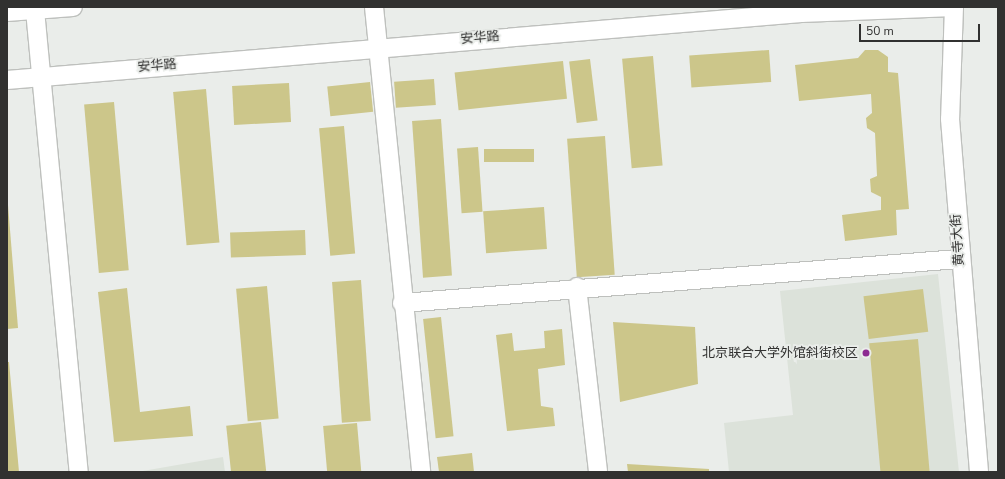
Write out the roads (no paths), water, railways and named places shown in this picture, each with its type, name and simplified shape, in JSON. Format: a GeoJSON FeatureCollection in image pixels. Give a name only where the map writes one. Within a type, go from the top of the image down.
{"type":"FeatureCollection","features":[{"type":"Feature","properties":{"kind":"street"},"geometry":{"type":"LineString","coordinates":[[7,12],[73,7]]}},
{"type":"Feature","properties":{"kind":"street"},"geometry":{"type":"LineString","coordinates":[[374,7],[402,303],[421,472]]}},
{"type":"Feature","properties":{"kind":"street","name":"安华路"},"geometry":{"type":"LineString","coordinates":[[7,80],[801,10],[954,7]]}},
{"type":"Feature","properties":{"kind":"street","name":"黄寺大街"},"geometry":{"type":"LineString","coordinates":[[954,7],[950,119],[959,259],[979,472]]}},
{"type":"Feature","properties":{"kind":"street"},"geometry":{"type":"LineString","coordinates":[[35,10],[40,77],[79,472]]}},
{"type":"Feature","properties":{"kind":"street"},"geometry":{"type":"LineString","coordinates":[[402,303],[577,287],[959,259]]}},
{"type":"Feature","properties":{"kind":"street"},"geometry":{"type":"LineString","coordinates":[[577,287],[598,472]]}},
{"type":"Feature","properties":{"kind":"place","name":"北京联合大学外馆斜街校区"},"geometry":{"type":"Point","coordinates":[866,353]}}]}
